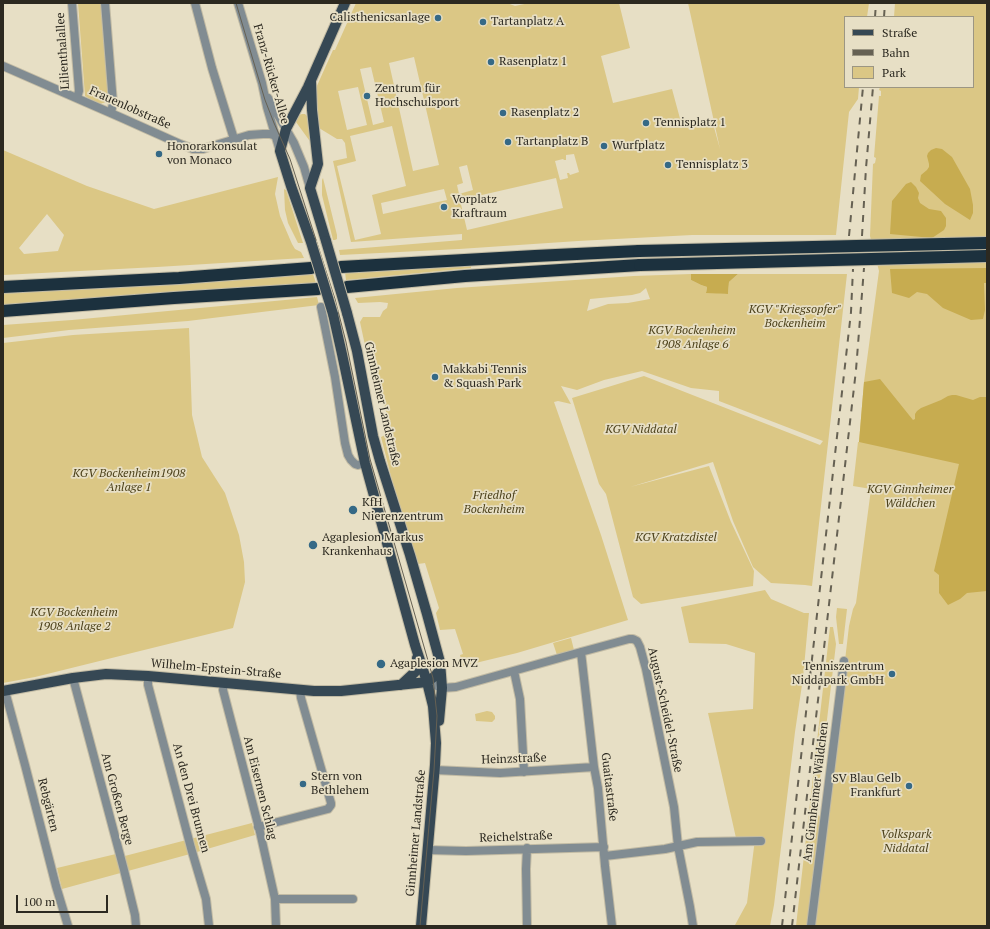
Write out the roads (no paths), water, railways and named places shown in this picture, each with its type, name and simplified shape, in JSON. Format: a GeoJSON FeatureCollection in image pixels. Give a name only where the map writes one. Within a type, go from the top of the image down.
{"type":"FeatureCollection","features":[{"type":"Feature","properties":{"kind":"highway"},"geometry":{"type":"LineString","coordinates":[[341,267],[639,251],[987,243]]}},
{"type":"Feature","properties":{"kind":"highway"},"geometry":{"type":"LineString","coordinates":[[347,287],[465,276],[640,265],[987,256]]}},
{"type":"Feature","properties":{"kind":"highway"},"geometry":{"type":"LineString","coordinates":[[3,286],[179,278],[312,268]]}},
{"type":"Feature","properties":{"kind":"highway"},"geometry":{"type":"LineString","coordinates":[[3,311],[318,289]]}},
{"type":"Feature","properties":{"kind":"main road"},"geometry":{"type":"LineString","coordinates":[[280,151],[286,129],[311,80],[345,3]]}},
{"type":"Feature","properties":{"kind":"main road"},"geometry":{"type":"LineString","coordinates":[[310,188],[318,164],[313,122],[311,80]]}},
{"type":"Feature","properties":{"kind":"main road"},"geometry":{"type":"LineString","coordinates":[[295,112],[300,110],[305,111],[313,122]]}},
{"type":"Feature","properties":{"kind":"main road","name":"Ginnheimer Landstraße"},"geometry":{"type":"LineString","coordinates":[[280,151],[311,242],[333,314],[365,463],[417,653],[428,682],[434,713],[436,743]]}},
{"type":"Feature","properties":{"kind":"main road","name":"Ginnheimer Landstraße"},"geometry":{"type":"LineString","coordinates":[[310,188],[357,351],[380,461],[428,614],[440,662],[442,688],[421,926]]}},
{"type":"Feature","properties":{"kind":"main road"},"geometry":{"type":"LineString","coordinates":[[394,566],[397,562],[402,560],[412,562]]}},
{"type":"Feature","properties":{"kind":"main road"},"geometry":{"type":"LineString","coordinates":[[400,685],[415,672],[417,653]]}},
{"type":"Feature","properties":{"kind":"main road"},"geometry":{"type":"LineString","coordinates":[[428,682],[439,671],[440,662]]}},
{"type":"Feature","properties":{"kind":"main road","name":"Wilhelm-Epstein-Straße"},"geometry":{"type":"LineString","coordinates":[[4,691],[73,678],[106,674],[148,676],[314,691],[341,691],[428,682]]}},
{"type":"Feature","properties":{"kind":"street","name":"Lilienthalallee"},"geometry":{"type":"LineString","coordinates":[[72,3],[79,91],[77,98]]}},
{"type":"Feature","properties":{"kind":"street"},"geometry":{"type":"LineString","coordinates":[[105,3],[113,103],[111,113]]}},
{"type":"Feature","properties":{"kind":"street"},"geometry":{"type":"LineString","coordinates":[[195,3],[212,68],[234,139]]}},
{"type":"Feature","properties":{"kind":"street","name":"Franz-Rücker-Allee"},"geometry":{"type":"LineString","coordinates":[[238,3],[262,83],[267,107],[280,151]]}},
{"type":"Feature","properties":{"kind":"street","name":"Frauenlobstraße"},"geometry":{"type":"LineString","coordinates":[[3,66],[193,149],[203,149],[250,135],[263,134],[276,136]]}},
{"type":"Feature","properties":{"kind":"street","name":"Ginnheimer Landstraße"},"geometry":{"type":"LineString","coordinates":[[262,83],[271,104],[294,143],[302,161],[310,188]]}},
{"type":"Feature","properties":{"kind":"street"},"geometry":{"type":"LineString","coordinates":[[272,123],[295,112]]}},
{"type":"Feature","properties":{"kind":"street","name":"Frauenlobstraße"},"geometry":{"type":"LineString","coordinates":[[250,135],[272,123]]}},
{"type":"Feature","properties":{"kind":"street"},"geometry":{"type":"LineString","coordinates":[[321,307],[335,377],[348,455],[350,460],[355,464],[358,465],[365,463]]}},
{"type":"Feature","properties":{"kind":"street","name":"August-Scheidel-Straße"},"geometry":{"type":"LineString","coordinates":[[428,682],[442,688],[462,686],[629,639],[637,641],[646,669],[674,807],[678,846]]}},
{"type":"Feature","properties":{"kind":"street","name":"Guaitastraße"},"geometry":{"type":"LineString","coordinates":[[581,652],[594,767],[598,788],[612,926]]}},
{"type":"Feature","properties":{"kind":"street","name":"Am Ginnheimer Wäldchen"},"geometry":{"type":"LineString","coordinates":[[811,926],[844,661]]}},
{"type":"Feature","properties":{"kind":"street"},"geometry":{"type":"LineString","coordinates":[[514,671],[520,699],[524,772]]}},
{"type":"Feature","properties":{"kind":"street","name":"An den Drei Brunnen"},"geometry":{"type":"LineString","coordinates":[[148,676],[148,685],[206,899],[209,926]]}},
{"type":"Feature","properties":{"kind":"street","name":"Am Großen Berge"},"geometry":{"type":"LineString","coordinates":[[73,678],[124,870],[135,915],[136,926]]}},
{"type":"Feature","properties":{"kind":"street","name":"Am Eisernen Schlag"},"geometry":{"type":"LineString","coordinates":[[224,683],[223,690],[275,899],[276,926]]}},
{"type":"Feature","properties":{"kind":"street"},"geometry":{"type":"LineString","coordinates":[[258,827],[328,809],[331,805],[300,690]]}},
{"type":"Feature","properties":{"kind":"street","name":"Rebgärten"},"geometry":{"type":"LineString","coordinates":[[4,691],[68,926]]}},
{"type":"Feature","properties":{"kind":"street","name":"Heinzstraße"},"geometry":{"type":"LineString","coordinates":[[435,770],[500,773],[594,767]]}},
{"type":"Feature","properties":{"kind":"street"},"geometry":{"type":"LineString","coordinates":[[605,856],[651,851],[696,842],[761,841]]}},
{"type":"Feature","properties":{"kind":"street"},"geometry":{"type":"LineString","coordinates":[[678,846],[690,923]]}},
{"type":"Feature","properties":{"kind":"street","name":"Reichelstraße"},"geometry":{"type":"LineString","coordinates":[[428,850],[466,851],[527,848],[604,847]]}},
{"type":"Feature","properties":{"kind":"street"},"geometry":{"type":"LineString","coordinates":[[527,848],[527,926]]}},
{"type":"Feature","properties":{"kind":"street"},"geometry":{"type":"LineString","coordinates":[[275,899],[353,899]]}},
{"type":"Feature","properties":{"kind":"tram line"},"geometry":{"type":"LineString","coordinates":[[236,3],[265,100],[290,159],[335,299],[346,342],[370,459],[433,678],[437,716],[434,770],[420,926]]}},
{"type":"Feature","properties":{"kind":"railway"},"geometry":{"type":"LineString","coordinates":[[875,16],[876,3]]}},
{"type":"Feature","properties":{"kind":"railway"},"geometry":{"type":"LineString","coordinates":[[884,16],[885,3]]}},
{"type":"Feature","properties":{"kind":"railway"},"geometry":{"type":"LineString","coordinates":[[849,236],[863,88]]}},
{"type":"Feature","properties":{"kind":"railway"},"geometry":{"type":"LineString","coordinates":[[862,236],[873,88]]}},
{"type":"Feature","properties":{"kind":"railway"},"geometry":{"type":"LineString","coordinates":[[792,926],[856,370],[864,268]]}},
{"type":"Feature","properties":{"kind":"railway"},"geometry":{"type":"LineString","coordinates":[[782,926],[851,312],[853,269]]}},
{"type":"Feature","properties":{"kind":"place","name":"Calisthenicsanlage"},"geometry":{"type":"Point","coordinates":[438,18]}},
{"type":"Feature","properties":{"kind":"place","name":"Tartanplatz A"},"geometry":{"type":"Point","coordinates":[483,22]}},
{"type":"Feature","properties":{"kind":"place","name":"Rasenplatz 1"},"geometry":{"type":"Point","coordinates":[491,62]}},
{"type":"Feature","properties":{"kind":"place","name":"Zentrum für Hochschulsport"},"geometry":{"type":"Point","coordinates":[367,96]}},
{"type":"Feature","properties":{"kind":"place","name":"Rasenplatz 2"},"geometry":{"type":"Point","coordinates":[503,113]}},
{"type":"Feature","properties":{"kind":"place","name":"Tennisplatz 1"},"geometry":{"type":"Point","coordinates":[646,123]}},
{"type":"Feature","properties":{"kind":"place","name":"Tartanplatz B"},"geometry":{"type":"Point","coordinates":[508,142]}},
{"type":"Feature","properties":{"kind":"place","name":"Wurfplatz"},"geometry":{"type":"Point","coordinates":[604,146]}},
{"type":"Feature","properties":{"kind":"place","name":"Honorarkonsulat von Monaco"},"geometry":{"type":"Point","coordinates":[159,154]}},
{"type":"Feature","properties":{"kind":"place","name":"Tennisplatz 3"},"geometry":{"type":"Point","coordinates":[668,165]}},
{"type":"Feature","properties":{"kind":"place","name":"Vorplatz Kraftraum"},"geometry":{"type":"Point","coordinates":[444,207]}},
{"type":"Feature","properties":{"kind":"place","name":"Makkabi Tennis & Squash Park"},"geometry":{"type":"Point","coordinates":[435,377]}},
{"type":"Feature","properties":{"kind":"place","name":"KfH Nierenzentrum"},"geometry":{"type":"Point","coordinates":[353,510]}},
{"type":"Feature","properties":{"kind":"place","name":"Agaplesion Markus Krankenhaus"},"geometry":{"type":"Point","coordinates":[313,545]}},
{"type":"Feature","properties":{"kind":"place","name":"Agaplesion MVZ"},"geometry":{"type":"Point","coordinates":[381,664]}},
{"type":"Feature","properties":{"kind":"place","name":"Tenniszentrum Niddapark GmbH"},"geometry":{"type":"Point","coordinates":[892,674]}},
{"type":"Feature","properties":{"kind":"place","name":"Stern von Bethlehem"},"geometry":{"type":"Point","coordinates":[303,784]}},
{"type":"Feature","properties":{"kind":"place","name":"SV Blau Gelb Frankfurt"},"geometry":{"type":"Point","coordinates":[909,786]}},
{"type":"Feature","properties":{"kind":"park label","name":"KGV \"Kriegsopfer\" Bockenheim"},"geometry":{"type":"Point","coordinates":[795,317]}},
{"type":"Feature","properties":{"kind":"park label","name":"KGV Bockenheim 1908 Anlage 6"},"geometry":{"type":"Point","coordinates":[692,338]}},
{"type":"Feature","properties":{"kind":"park label","name":"KGV Niddatal"},"geometry":{"type":"Point","coordinates":[641,430]}},
{"type":"Feature","properties":{"kind":"park label","name":"KGV Bockenheim1908 Anlage 1"},"geometry":{"type":"Point","coordinates":[129,481]}},
{"type":"Feature","properties":{"kind":"park label","name":"KGV Ginnheimer Wäldchen"},"geometry":{"type":"Point","coordinates":[910,497]}},
{"type":"Feature","properties":{"kind":"park label","name":"Friedhof Bockenheim"},"geometry":{"type":"Point","coordinates":[494,503]}},
{"type":"Feature","properties":{"kind":"park label","name":"KGV Kratzdistel"},"geometry":{"type":"Point","coordinates":[676,538]}},
{"type":"Feature","properties":{"kind":"park label","name":"KGV Bockenheim 1908 Anlage 2"},"geometry":{"type":"Point","coordinates":[74,620]}},
{"type":"Feature","properties":{"kind":"park label","name":"Volkspark Niddatal"},"geometry":{"type":"Point","coordinates":[906,842]}}]}
